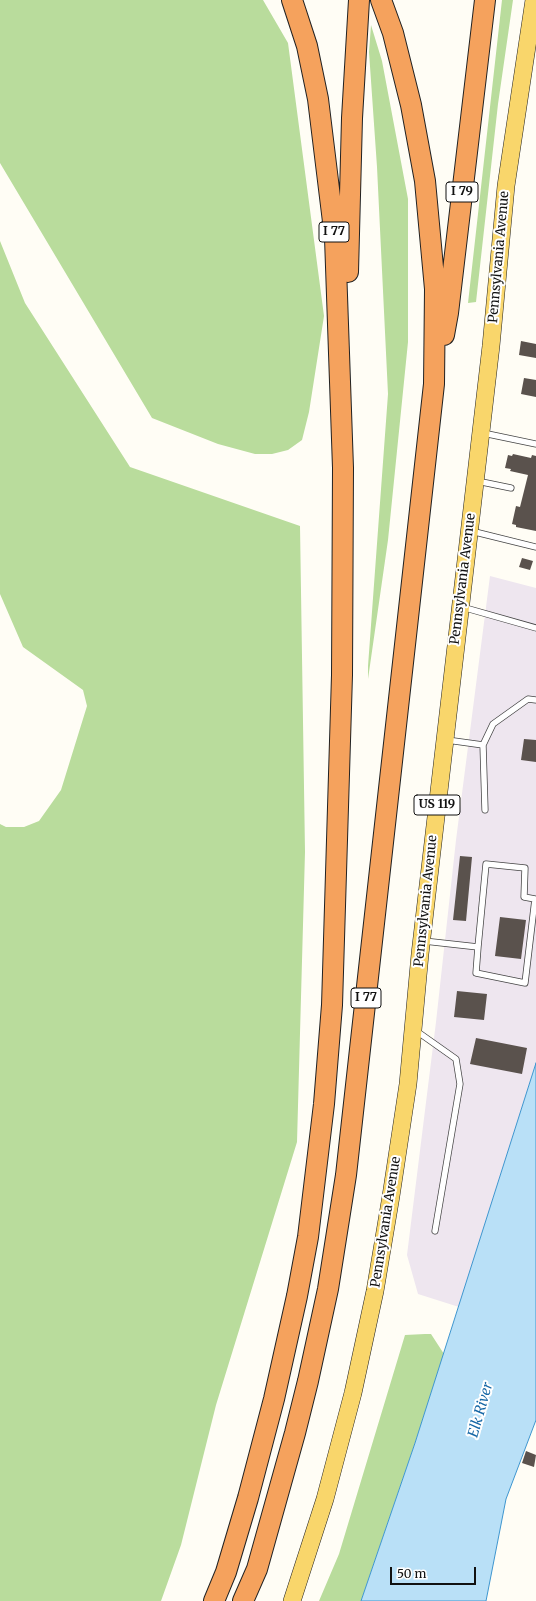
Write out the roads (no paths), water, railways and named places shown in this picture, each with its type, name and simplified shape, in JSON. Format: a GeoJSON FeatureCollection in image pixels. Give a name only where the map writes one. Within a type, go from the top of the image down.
{"type":"FeatureCollection","features":[{"type":"Feature","properties":{"kind":"highway","name":"I 77"},"geometry":{"type":"LineString","coordinates":[[214,1601],[226,1572],[248,1498],[274,1399],[297,1296],[308,1237],[324,1104],[332,1005],[342,675],[343,468],[334,238],[328,172],[318,99],[307,46],[292,0]]}},
{"type":"Feature","properties":{"kind":"highway"},"geometry":{"type":"LineString","coordinates":[[343,468],[352,118],[359,0]]}},
{"type":"Feature","properties":{"kind":"highway","name":"I 77"},"geometry":{"type":"LineString","coordinates":[[243,1601],[257,1569],[308,1381],[328,1288],[346,1175],[434,384],[435,289],[425,181],[411,105],[392,33],[381,0]]}},
{"type":"Feature","properties":{"kind":"highway","name":"I 79"},"geometry":{"type":"LineString","coordinates":[[434,384],[448,313],[485,0]]}},
{"type":"Feature","properties":{"kind":"main road","name":"Pennsylvania Avenue"},"geometry":{"type":"LineString","coordinates":[[292,1601],[333,1469],[353,1393],[375,1291],[408,1084],[421,941],[491,346],[506,186],[534,0]]}},
{"type":"Feature","properties":{"kind":"lane"},"geometry":{"type":"LineString","coordinates":[[480,433],[536,444]]}},
{"type":"Feature","properties":{"kind":"lane"},"geometry":{"type":"LineString","coordinates":[[475,480],[511,488]]}},
{"type":"Feature","properties":{"kind":"lane"},"geometry":{"type":"LineString","coordinates":[[469,530],[536,547]]}},
{"type":"Feature","properties":{"kind":"lane"},"geometry":{"type":"LineString","coordinates":[[460,606],[536,628]]}},
{"type":"Feature","properties":{"kind":"lane"},"geometry":{"type":"LineString","coordinates":[[485,810],[483,745],[492,724],[528,699],[536,700]]}},
{"type":"Feature","properties":{"kind":"lane"},"geometry":{"type":"LineString","coordinates":[[445,739],[483,745]]}},
{"type":"Feature","properties":{"kind":"lane"},"geometry":{"type":"LineString","coordinates":[[486,864],[525,868],[524,897],[535,899],[525,983],[476,974],[478,947],[486,864]]}},
{"type":"Feature","properties":{"kind":"lane"},"geometry":{"type":"LineString","coordinates":[[421,941],[478,947]]}},
{"type":"Feature","properties":{"kind":"lane"},"geometry":{"type":"LineString","coordinates":[[413,1029],[456,1059],[460,1084],[435,1231]]}},
{"type":"Feature","properties":{"kind":"water","name":"Elk River"},"geometry":{"type":"Polygon","coordinates":[[[536,1063],[536,1420],[506,1499],[486,1601],[361,1601],[415,1443],[536,1063]]]}}]}
